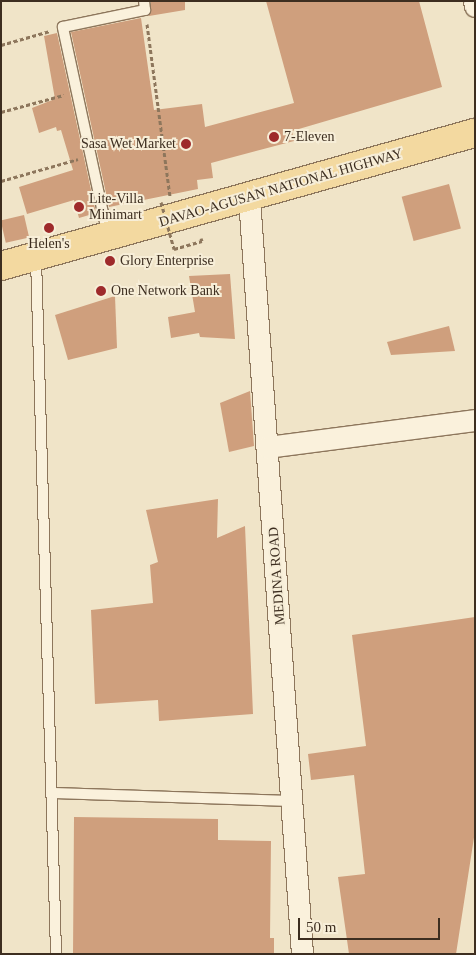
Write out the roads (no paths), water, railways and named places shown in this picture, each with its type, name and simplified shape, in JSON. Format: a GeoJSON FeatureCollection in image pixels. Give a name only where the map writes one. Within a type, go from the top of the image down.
{"type":"FeatureCollection","features":[{"type":"Feature","properties":{"kind":"main road","name":"DAVAO-AGUSAN NATIONAL HIGHWAY"},"geometry":{"type":"LineString","coordinates":[[1,266],[108,237],[168,210],[249,198],[475,133]]}},
{"type":"Feature","properties":{"kind":"street"},"geometry":{"type":"LineString","coordinates":[[474,1],[475,6]]}},
{"type":"Feature","properties":{"kind":"street","name":"MEDINA ROAD"},"geometry":{"type":"LineString","coordinates":[[249,198],[302,954]]}},
{"type":"Feature","properties":{"kind":"street"},"geometry":{"type":"LineString","coordinates":[[267,447],[475,420]]}},
{"type":"Feature","properties":{"kind":"lane"},"geometry":{"type":"LineString","coordinates":[[108,237],[63,27],[144,6]]}},
{"type":"Feature","properties":{"kind":"lane"},"geometry":{"type":"LineString","coordinates":[[36,257],[56,954]]}},
{"type":"Feature","properties":{"kind":"lane"},"geometry":{"type":"LineString","coordinates":[[52,793],[292,801]]}},
{"type":"Feature","properties":{"kind":"place","name":"7-Eleven"},"geometry":{"type":"Point","coordinates":[274,137]}},
{"type":"Feature","properties":{"kind":"place","name":"Sasa Wet Market"},"geometry":{"type":"Point","coordinates":[186,144]}},
{"type":"Feature","properties":{"kind":"place","name":"Lite-Villa Minimart"},"geometry":{"type":"Point","coordinates":[79,207]}},
{"type":"Feature","properties":{"kind":"place","name":"Helen's"},"geometry":{"type":"Point","coordinates":[49,228]}},
{"type":"Feature","properties":{"kind":"place","name":"Glory Enterprise"},"geometry":{"type":"Point","coordinates":[110,261]}},
{"type":"Feature","properties":{"kind":"place","name":"One Network Bank"},"geometry":{"type":"Point","coordinates":[101,291]}}]}
